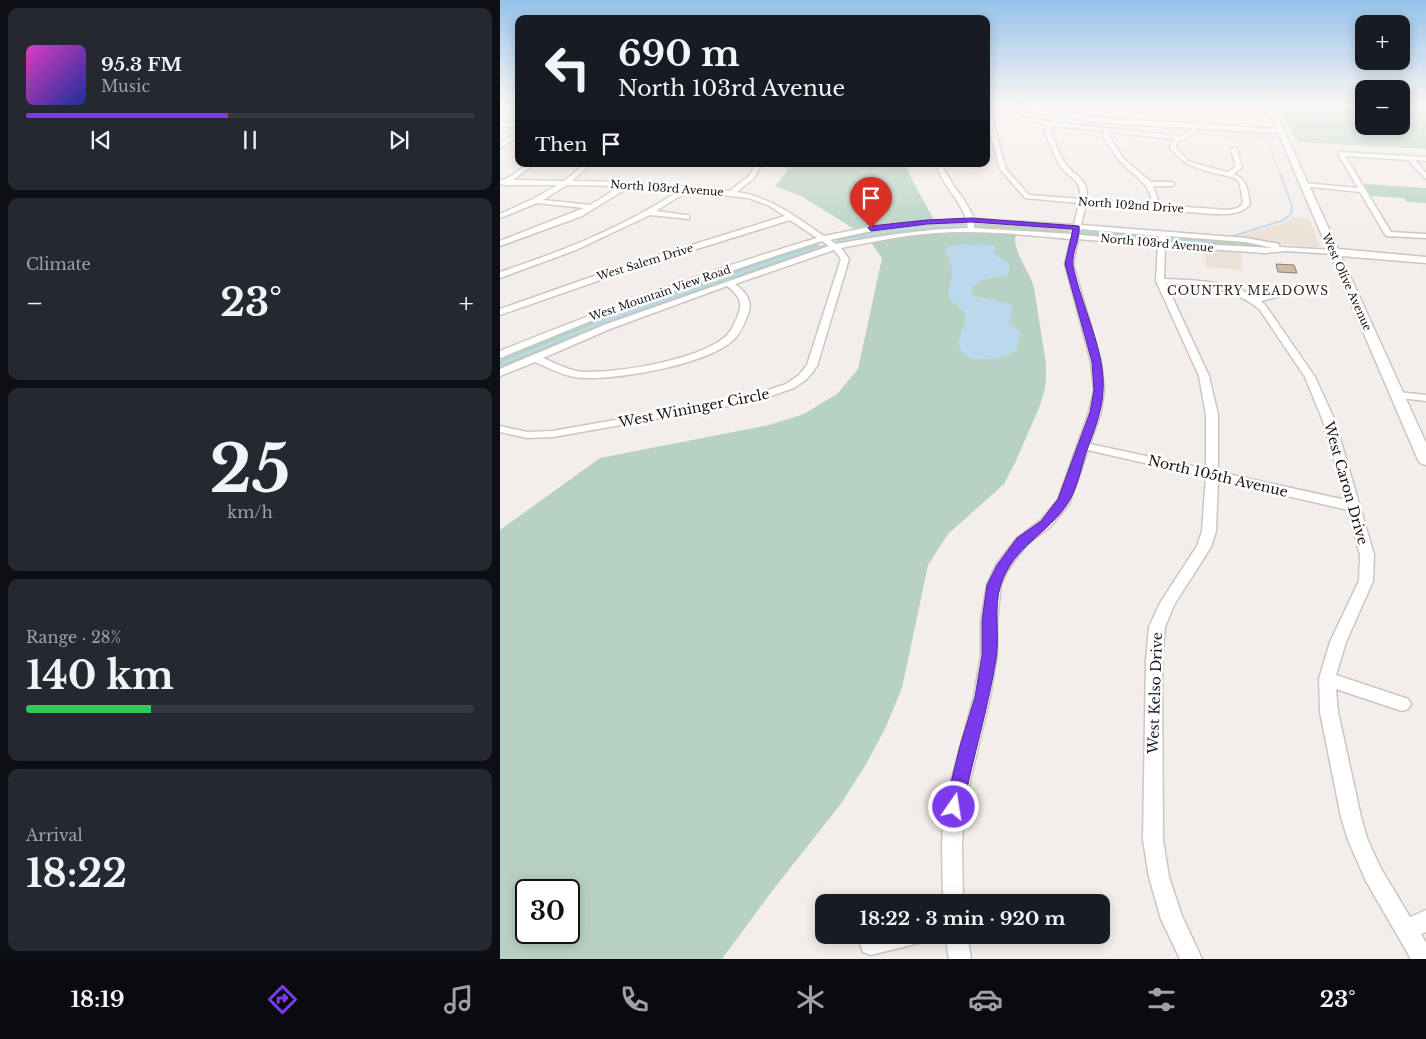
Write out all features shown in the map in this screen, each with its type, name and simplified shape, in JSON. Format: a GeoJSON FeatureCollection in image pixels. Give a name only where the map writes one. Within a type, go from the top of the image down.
{"type":"FeatureCollection","features":[{"type":"Feature","properties":{"kind":"main road","name":"West Olive Avenue"},"geometry":{"type":"LineString","coordinates":[[1288,149],[1426,460]]}},
{"type":"Feature","properties":{"kind":"main road","name":"North 103rd Avenue"},"geometry":{"type":"LineString","coordinates":[[1334,252],[1426,260]]}},
{"type":"Feature","properties":{"kind":"street","name":"North 102nd Drive"},"geometry":{"type":"LineString","coordinates":[[996,149],[1003,169],[1027,197],[1214,212],[1236,211],[1247,204],[1241,180],[1229,173]]}},
{"type":"Feature","properties":{"kind":"street"},"geometry":{"type":"LineString","coordinates":[[953,894],[952,845],[954,807],[982,697],[989,655],[989,620],[994,585],[1001,569],[1022,541],[1045,524],[1064,501],[1095,412],[1099,390],[1096,362],[1069,264],[1084,193],[1082,184],[1063,165],[1055,149]]}},
{"type":"Feature","properties":{"kind":"street"},"geometry":{"type":"LineString","coordinates":[[1115,149],[1122,160],[1149,184],[1155,200],[1154,207]]}},
{"type":"Feature","properties":{"kind":"street"},"geometry":{"type":"LineString","coordinates":[[1174,149],[1181,158],[1191,164],[1229,173],[1239,168],[1234,149]]}},
{"type":"Feature","properties":{"kind":"street"},"geometry":{"type":"LineString","coordinates":[[1426,159],[1341,154],[1389,234],[1426,236]]}},
{"type":"Feature","properties":{"kind":"street"},"geometry":{"type":"LineString","coordinates":[[1410,158],[1426,177]]}},
{"type":"Feature","properties":{"kind":"street"},"geometry":{"type":"LineString","coordinates":[[500,186],[526,167]]}},
{"type":"Feature","properties":{"kind":"street"},"geometry":{"type":"LineString","coordinates":[[500,216],[537,201],[568,182],[585,167]]}},
{"type":"Feature","properties":{"kind":"street"},"geometry":{"type":"LineString","coordinates":[[732,193],[753,176],[757,167]]}},
{"type":"Feature","properties":{"kind":"street"},"geometry":{"type":"LineString","coordinates":[[940,167],[942,174],[971,220],[971,230]]}},
{"type":"Feature","properties":{"kind":"street","name":"North 103rd Avenue"},"geometry":{"type":"LineString","coordinates":[[503,182],[630,184],[732,193],[763,201],[791,217],[834,247],[903,234],[971,230],[1076,232]]}},
{"type":"Feature","properties":{"kind":"street"},"geometry":{"type":"LineString","coordinates":[[500,244],[544,229],[592,207],[630,184]]}},
{"type":"Feature","properties":{"kind":"street"},"geometry":{"type":"LineString","coordinates":[[1149,184],[1172,184]]}},
{"type":"Feature","properties":{"kind":"street"},"geometry":{"type":"LineString","coordinates":[[1304,185],[1362,189]]}},
{"type":"Feature","properties":{"kind":"street"},"geometry":{"type":"LineString","coordinates":[[500,275],[603,240],[650,213],[686,189]]}},
{"type":"Feature","properties":{"kind":"street"},"geometry":{"type":"LineString","coordinates":[[537,201],[592,207]]}},
{"type":"Feature","properties":{"kind":"street"},"geometry":{"type":"LineString","coordinates":[[650,213],[686,218]]}},
{"type":"Feature","properties":{"kind":"street","name":"West Salem Drive"},"geometry":{"type":"LineString","coordinates":[[500,312],[594,278],[791,217]]}},
{"type":"Feature","properties":{"kind":"street","name":"North 103rd Avenue"},"geometry":{"type":"LineString","coordinates":[[822,238],[885,226],[971,220],[1076,232],[1162,239],[1257,251],[1286,249],[1334,252]]}},
{"type":"Feature","properties":{"kind":"street","name":"West Mountain View Road"},"geometry":{"type":"LineString","coordinates":[[500,355],[638,300],[822,238]]}},
{"type":"Feature","properties":{"kind":"street","name":"West Kelso Drive"},"geometry":{"type":"LineString","coordinates":[[1162,239],[1160,281],[1204,376],[1212,415],[1212,475],[1209,531],[1204,547],[1166,603],[1157,627],[1154,660],[1152,840],[1159,877],[1172,919],[1191,959]]}},
{"type":"Feature","properties":{"kind":"street","name":"West Mountain View Road"},"geometry":{"type":"LineString","coordinates":[[500,373],[640,314],[834,247]]}},
{"type":"Feature","properties":{"kind":"street","name":"West Wininger Circle"},"geometry":{"type":"LineString","coordinates":[[500,429],[527,435],[570,432],[752,400],[790,386],[803,377],[812,366],[844,263],[844,256],[834,247]]}},
{"type":"Feature","properties":{"kind":"street","name":"West Caron Drive"},"geometry":{"type":"LineString","coordinates":[[1160,281],[1223,287],[1255,300],[1263,308],[1310,378],[1329,421],[1367,556],[1366,581],[1338,642],[1327,680],[1329,712],[1353,825],[1373,874],[1423,959]]}},
{"type":"Feature","properties":{"kind":"street"},"geometry":{"type":"LineString","coordinates":[[535,358],[564,370],[585,375],[638,369],[681,361],[705,354],[728,340],[745,312],[746,304],[743,294],[728,283]]}},
{"type":"Feature","properties":{"kind":"street"},"geometry":{"type":"LineString","coordinates":[[1255,300],[1284,294]]}},
{"type":"Feature","properties":{"kind":"street","name":"West Mountain View Road"},"geometry":{"type":"LineString","coordinates":[[640,314],[652,322]]}},
{"type":"Feature","properties":{"kind":"street"},"geometry":{"type":"LineString","coordinates":[[1397,395],[1426,398]]}},
{"type":"Feature","properties":{"kind":"street","name":"North 105th Avenue"},"geometry":{"type":"LineString","coordinates":[[1084,446],[1352,506]]}},
{"type":"Feature","properties":{"kind":"street"},"geometry":{"type":"LineString","coordinates":[[1327,680],[1402,704]]}},
{"type":"Feature","properties":{"kind":"street"},"geometry":{"type":"LineString","coordinates":[[1406,930],[1426,921]]}},
{"type":"Feature","properties":{"kind":"street"},"geometry":{"type":"LineString","coordinates":[[958,944],[960,959]]}},
{"type":"Feature","properties":{"kind":"shaded area"},"geometry":{"type":"Polygon","coordinates":[[[1294,217],[1309,218],[1320,246],[1311,247],[1232,238],[1283,223],[1294,217]]]}},
{"type":"Feature","properties":{"kind":"shaded area"},"geometry":{"type":"Polygon","coordinates":[[[1205,248],[1240,251],[1243,270],[1206,267],[1205,248]]]}},
{"type":"Feature","properties":{"kind":"green space"},"geometry":{"type":"Polygon","coordinates":[[[788,167],[908,167],[908,172],[934,220],[856,230],[801,196],[775,186],[787,171],[788,167]]]}},
{"type":"Feature","properties":{"kind":"green space"},"geometry":{"type":"Polygon","coordinates":[[[1364,184],[1426,188],[1426,203],[1407,202],[1404,198],[1371,196],[1364,184]]]}},
{"type":"Feature","properties":{"kind":"green space"},"geometry":{"type":"Polygon","coordinates":[[[943,222],[965,223],[965,227],[960,229],[904,232],[842,243],[833,239],[894,226],[943,222]]]}},
{"type":"Feature","properties":{"kind":"green space"},"geometry":{"type":"Polygon","coordinates":[[[976,223],[1070,229],[1068,234],[1061,234],[980,229],[975,227],[976,223]]]}},
{"type":"Feature","properties":{"kind":"green space"},"geometry":{"type":"Polygon","coordinates":[[[1081,230],[1154,235],[1156,240],[1081,235],[1081,230]]]}},
{"type":"Feature","properties":{"kind":"green space"},"geometry":{"type":"Polygon","coordinates":[[[950,232],[1017,233],[1015,239],[1018,252],[1034,288],[1046,364],[1046,379],[1039,408],[1004,484],[948,534],[928,565],[902,688],[885,729],[865,766],[840,805],[772,891],[722,959],[500,959],[500,530],[600,458],[769,425],[804,414],[837,394],[858,369],[882,258],[870,241],[950,232]]]}},
{"type":"Feature","properties":{"kind":"green space"},"geometry":{"type":"Polygon","coordinates":[[[1167,237],[1250,242],[1269,248],[1169,243],[1167,237]]]}},
{"type":"Feature","properties":{"kind":"green space"},"geometry":{"type":"Polygon","coordinates":[[[815,243],[823,248],[637,313],[500,371],[500,357],[578,325],[656,296],[815,243]]]}},
{"type":"Feature","properties":{"kind":"water"},"geometry":{"type":"Polygon","coordinates":[[[980,244],[995,246],[994,254],[1009,263],[1010,269],[1008,275],[984,280],[976,284],[972,288],[972,295],[1010,304],[1013,309],[1008,322],[1021,332],[1016,351],[994,359],[977,359],[963,353],[958,343],[965,317],[963,311],[949,297],[948,291],[952,270],[945,248],[954,245],[980,244]]]}},
{"type":"Feature","properties":{"kind":"building"},"geometry":{"type":"Polygon","coordinates":[[[1276,264],[1294,265],[1297,273],[1278,272],[1276,264]]]}},
{"type":"Feature","properties":{"kind":"waterway"},"geometry":{"type":"LineString","coordinates":[[1271,149],[1280,174]]}},
{"type":"Feature","properties":{"kind":"waterway"},"geometry":{"type":"LineString","coordinates":[[1230,237],[1284,220],[1291,214],[1292,206],[1280,173]]}},
{"type":"Feature","properties":{"kind":"waterway"},"geometry":{"type":"LineString","coordinates":[[764,264],[848,239],[938,226],[1013,225],[1203,242],[1223,240]]}},
{"type":"Feature","properties":{"kind":"waterway"},"geometry":{"type":"LineString","coordinates":[[500,364],[612,318],[768,263]]}},
{"type":"Feature","properties":{"kind":"district","name":"COUNTRY MEADOWS"},"geometry":{"type":"Point","coordinates":[1248,291]}},
{"type":"Feature","properties":{"kind":"route"},"geometry":{"type":"LineString","coordinates":[[871,228],[927,222],[971,220],[1077,227],[1069,264],[1096,362],[1099,390],[1095,412],[1064,501],[1045,524],[1022,541],[1001,569],[994,585],[989,620],[989,655],[982,697],[954,807]]}}]}
